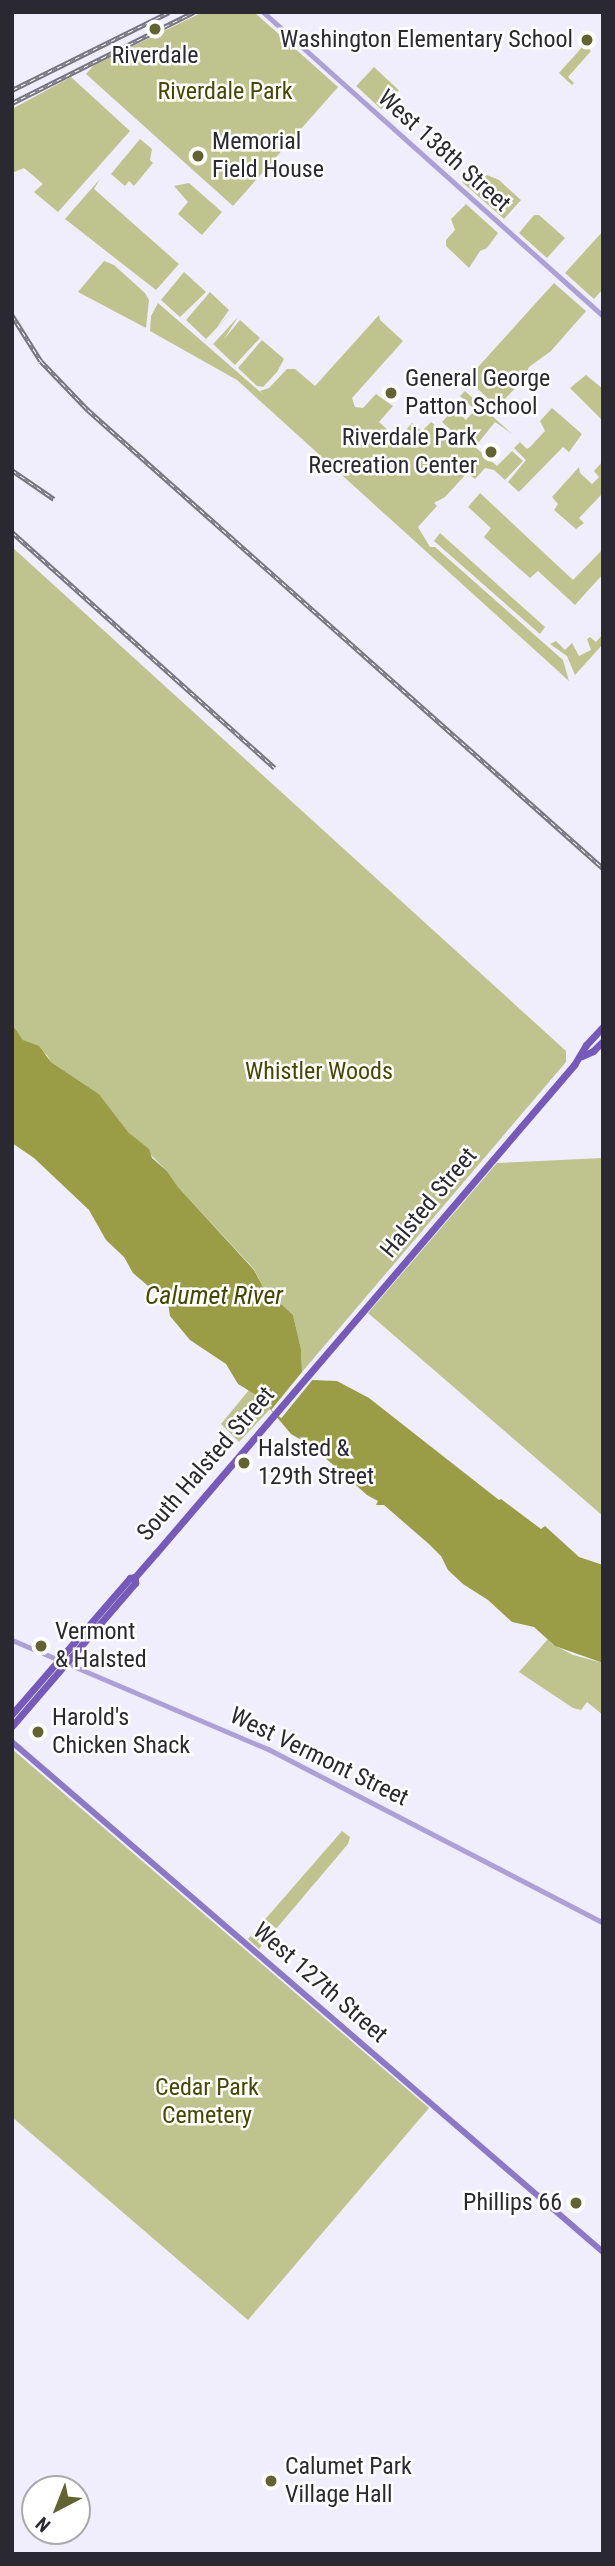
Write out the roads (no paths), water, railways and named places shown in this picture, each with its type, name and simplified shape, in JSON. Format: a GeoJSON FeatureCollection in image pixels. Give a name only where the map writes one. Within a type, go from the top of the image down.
{"type":"FeatureCollection","features":[{"type":"Feature","properties":{"kind":"main road","name":"Halsted Street"},"geometry":{"type":"LineString","coordinates":[[307,1376],[582,1056],[586,1045],[603,1027]]}},
{"type":"Feature","properties":{"kind":"main road","name":"Halsted Street"},"geometry":{"type":"LineString","coordinates":[[582,1056],[593,1051],[603,1041]]}},
{"type":"Feature","properties":{"kind":"main road","name":"South Halsted Street"},"geometry":{"type":"LineString","coordinates":[[12,1714],[130,1578],[135,1577],[307,1376]]}},
{"type":"Feature","properties":{"kind":"main road","name":"South Halsted Street"},"geometry":{"type":"LineString","coordinates":[[12,1726],[135,1583],[135,1577]]}},
{"type":"Feature","properties":{"kind":"main road","name":"West 127th Street"},"geometry":{"type":"LineString","coordinates":[[12,1742],[603,2252]]}},
{"type":"Feature","properties":{"kind":"street","name":"West 138th Street"},"geometry":{"type":"LineString","coordinates":[[263,12],[603,316]]}},
{"type":"Feature","properties":{"kind":"street","name":"West Vermont Street"},"geometry":{"type":"LineString","coordinates":[[12,1640],[274,1752],[603,1923]]}},
{"type":"Feature","properties":{"kind":"water","name":"Calumet River"},"geometry":{"type":"Polygon","coordinates":[[[12,1024],[23,1040],[39,1046],[51,1062],[99,1094],[129,1133],[149,1149],[152,1158],[167,1171],[178,1187],[254,1270],[263,1287],[293,1315],[301,1349],[302,1372],[312,1380],[337,1381],[369,1398],[499,1500],[541,1529],[545,1526],[579,1557],[603,1565],[603,1663],[555,1646],[534,1627],[512,1622],[488,1600],[463,1584],[448,1570],[441,1556],[430,1545],[384,1505],[376,1505],[378,1501],[367,1495],[312,1446],[291,1434],[270,1409],[272,1405],[238,1384],[226,1364],[190,1340],[170,1316],[168,1303],[133,1273],[124,1257],[106,1240],[89,1210],[34,1158],[12,1143],[12,1024]]]}},
{"type":"Feature","properties":{"kind":"railway"},"geometry":{"type":"LineString","coordinates":[[12,90],[169,12]]}},
{"type":"Feature","properties":{"kind":"railway"},"geometry":{"type":"LineString","coordinates":[[12,103],[194,12]]}},
{"type":"Feature","properties":{"kind":"railway"},"geometry":{"type":"LineString","coordinates":[[12,315],[41,361],[88,410],[603,868]]}},
{"type":"Feature","properties":{"kind":"railway"},"geometry":{"type":"LineString","coordinates":[[12,470],[54,499]]}},
{"type":"Feature","properties":{"kind":"railway"},"geometry":{"type":"LineString","coordinates":[[12,532],[275,768]]}},
{"type":"Feature","properties":{"kind":"place","name":"Riverdale"},"geometry":{"type":"Point","coordinates":[155,29]}},
{"type":"Feature","properties":{"kind":"place","name":"Washington Elementary School"},"geometry":{"type":"Point","coordinates":[587,40]}},
{"type":"Feature","properties":{"kind":"place","name":"Memorial Field House"},"geometry":{"type":"Point","coordinates":[198,156]}},
{"type":"Feature","properties":{"kind":"place","name":"General George Patton School"},"geometry":{"type":"Point","coordinates":[391,393]}},
{"type":"Feature","properties":{"kind":"place","name":"Riverdale Park Recreation Center"},"geometry":{"type":"Point","coordinates":[491,452]}},
{"type":"Feature","properties":{"kind":"place","name":"Halsted & 129th Street"},"geometry":{"type":"Point","coordinates":[244,1463]}},
{"type":"Feature","properties":{"kind":"place","name":"Vermont & Halsted"},"geometry":{"type":"Point","coordinates":[41,1646]}},
{"type":"Feature","properties":{"kind":"place","name":"Harold's Chicken Shack"},"geometry":{"type":"Point","coordinates":[38,1732]}},
{"type":"Feature","properties":{"kind":"place","name":"Phillips 66"},"geometry":{"type":"Point","coordinates":[576,2203]}},
{"type":"Feature","properties":{"kind":"place","name":"Calumet Park Village Hall"},"geometry":{"type":"Point","coordinates":[271,2481]}},
{"type":"Feature","properties":{"kind":"park label","name":"Riverdale Park"},"geometry":{"type":"Point","coordinates":[225,92]}},
{"type":"Feature","properties":{"kind":"park label","name":"Whistler Woods"},"geometry":{"type":"Point","coordinates":[319,1072]}},
{"type":"Feature","properties":{"kind":"park label","name":"Cedar Park Cemetery"},"geometry":{"type":"Point","coordinates":[207,2102]}}]}
